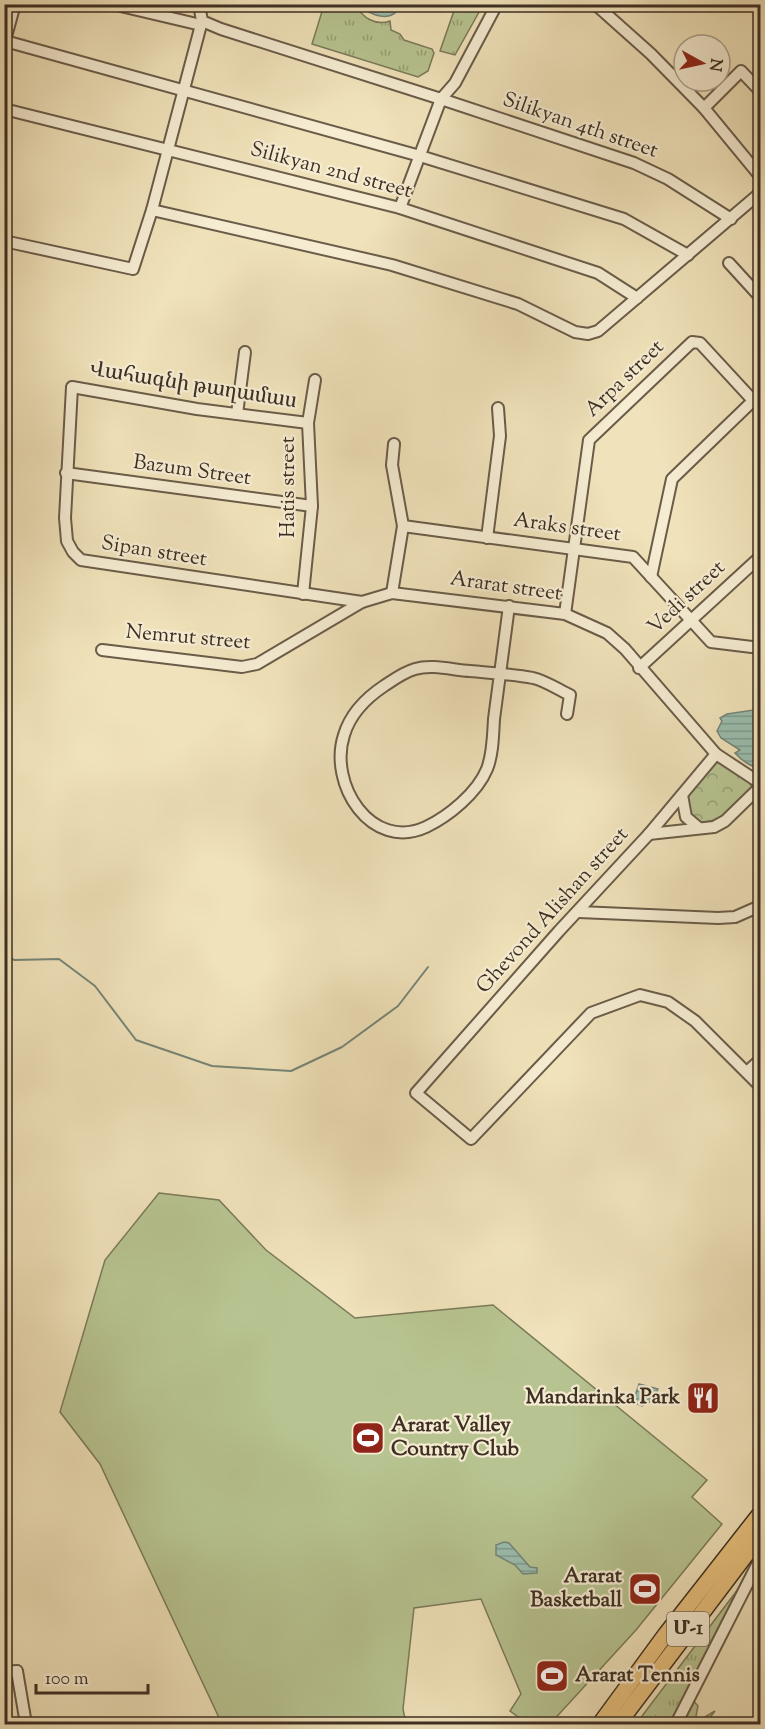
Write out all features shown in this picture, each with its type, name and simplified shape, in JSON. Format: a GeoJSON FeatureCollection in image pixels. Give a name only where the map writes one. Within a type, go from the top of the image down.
{"type":"FeatureCollection","features":[{"type":"Feature","properties":{"kind":"highway","name":"Մ-1"},"geometry":{"type":"LineString","coordinates":[[600,1725],[673,1625],[760,1514]]}},
{"type":"Feature","properties":{"kind":"highway","name":"Մ-1"},"geometry":{"type":"LineString","coordinates":[[618,1725],[760,1536]]}},
{"type":"Feature","properties":{"kind":"street"},"geometry":{"type":"LineString","coordinates":[[15,4],[5,42],[420,156],[624,219],[688,255]]}},
{"type":"Feature","properties":{"kind":"street","name":"Silikyan 4th street"},"geometry":{"type":"LineString","coordinates":[[112,4],[201,23],[634,163],[668,179],[731,219]]}},
{"type":"Feature","properties":{"kind":"street"},"geometry":{"type":"LineString","coordinates":[[4,241],[133,269],[152,210],[201,23],[199,4]]}},
{"type":"Feature","properties":{"kind":"street"},"geometry":{"type":"LineString","coordinates":[[400,208],[441,99],[455,83],[497,4]]}},
{"type":"Feature","properties":{"kind":"street"},"geometry":{"type":"LineString","coordinates":[[595,4],[651,54],[704,108],[760,176]]}},
{"type":"Feature","properties":{"kind":"street"},"geometry":{"type":"LineString","coordinates":[[704,108],[741,71],[760,91]]}},
{"type":"Feature","properties":{"kind":"street","name":"Silikyan 2nd street"},"geometry":{"type":"LineString","coordinates":[[4,109],[168,148],[400,208],[598,273],[637,298]]}},
{"type":"Feature","properties":{"kind":"street"},"geometry":{"type":"LineString","coordinates":[[152,210],[392,265],[457,283],[518,304],[575,332],[588,334],[598,331],[760,193]]}},
{"type":"Feature","properties":{"kind":"street"},"geometry":{"type":"LineString","coordinates":[[729,263],[760,297]]}},
{"type":"Feature","properties":{"kind":"street","name":"Arpa street"},"geometry":{"type":"LineString","coordinates":[[565,614],[588,440],[692,342],[700,342],[758,401]]}},
{"type":"Feature","properties":{"kind":"street"},"geometry":{"type":"LineString","coordinates":[[237,414],[245,352]]}},
{"type":"Feature","properties":{"kind":"street","name":"Hatis street"},"geometry":{"type":"LineString","coordinates":[[303,594],[312,506],[309,423],[315,380]]}},
{"type":"Feature","properties":{"kind":"street","name":"Վահագնի թաղամաս"},"geometry":{"type":"LineString","coordinates":[[72,387],[237,414],[309,423]]}},
{"type":"Feature","properties":{"kind":"street","name":"Sipan street"},"geometry":{"type":"LineString","coordinates":[[72,387],[66,473],[67,541],[81,560],[362,603]]}},
{"type":"Feature","properties":{"kind":"street"},"geometry":{"type":"LineString","coordinates":[[651,578],[672,479],[758,401]]}},
{"type":"Feature","properties":{"kind":"street"},"geometry":{"type":"LineString","coordinates":[[487,538],[500,436],[498,408]]}},
{"type":"Feature","properties":{"kind":"street"},"geometry":{"type":"LineString","coordinates":[[392,592],[403,526],[392,465],[394,444]]}},
{"type":"Feature","properties":{"kind":"street","name":"Bazum Street"},"geometry":{"type":"LineString","coordinates":[[66,473],[312,506]]}},
{"type":"Feature","properties":{"kind":"street","name":"Araks street"},"geometry":{"type":"LineString","coordinates":[[403,526],[633,557],[711,642],[760,648]]}},
{"type":"Feature","properties":{"kind":"street","name":"Vedi street"},"geometry":{"type":"LineString","coordinates":[[639,668],[692,622],[760,557]]}},
{"type":"Feature","properties":{"kind":"street","name":"Ararat street"},"geometry":{"type":"LineString","coordinates":[[362,603],[392,592],[509,606],[565,614],[607,633],[626,649],[639,668],[716,754],[760,785]]}},
{"type":"Feature","properties":{"kind":"street","name":"Nemrut street"},"geometry":{"type":"LineString","coordinates":[[102,650],[242,667],[257,664],[362,603]]}},
{"type":"Feature","properties":{"kind":"street"},"geometry":{"type":"LineString","coordinates":[[509,606],[500,674],[489,765],[483,778],[466,798],[429,825],[407,833],[388,832],[359,810],[346,786],[341,750],[348,725],[368,698],[389,682],[415,669],[429,667],[500,674],[535,678],[570,695],[567,714]]}},
{"type":"Feature","properties":{"kind":"street","name":"Ghevond Alishan street"},"geometry":{"type":"LineString","coordinates":[[716,754],[649,834],[416,1093],[471,1139],[591,1013],[640,995],[668,1002],[695,1022],[747,1072]]}},
{"type":"Feature","properties":{"kind":"street"},"geometry":{"type":"LineString","coordinates":[[649,834],[707,829],[725,821],[760,785]]}},
{"type":"Feature","properties":{"kind":"street"},"geometry":{"type":"LineString","coordinates":[[682,795],[686,817],[699,828]]}},
{"type":"Feature","properties":{"kind":"street"},"geometry":{"type":"LineString","coordinates":[[579,912],[718,918],[735,917],[760,906]]}},
{"type":"Feature","properties":{"kind":"street"},"geometry":{"type":"LineString","coordinates":[[760,1060],[747,1072],[760,1086]]}},
{"type":"Feature","properties":{"kind":"street"},"geometry":{"type":"LineString","coordinates":[[676,1725],[760,1559]]}},
{"type":"Feature","properties":{"kind":"street"},"geometry":{"type":"LineString","coordinates":[[4,1672],[17,1671],[26,1725]]}},
{"type":"Feature","properties":{"kind":"green space"},"geometry":{"type":"Polygon","coordinates":[[[324,5],[356,5],[370,20],[390,21],[391,30],[400,34],[404,40],[432,49],[434,53],[428,71],[418,77],[312,44],[324,5]]]}},
{"type":"Feature","properties":{"kind":"green space"},"geometry":{"type":"Polygon","coordinates":[[[456,5],[483,5],[455,55],[440,51],[456,5]]]}},
{"type":"Feature","properties":{"kind":"green space"},"geometry":{"type":"Polygon","coordinates":[[[719,761],[748,781],[753,788],[721,819],[699,823],[691,817],[687,795],[713,762],[719,761]]]}},
{"type":"Feature","properties":{"kind":"green space","name":"Ararat Valley Country Club"},"geometry":{"type":"Polygon","coordinates":[[[159,1193],[219,1200],[266,1250],[355,1318],[493,1305],[707,1480],[692,1497],[722,1524],[636,1630],[550,1724],[528,1724],[510,1711],[521,1694],[481,1599],[414,1608],[403,1709],[406,1724],[222,1724],[100,1464],[60,1412],[105,1260],[159,1193]]]}},
{"type":"Feature","properties":{"kind":"green space"},"geometry":{"type":"Polygon","coordinates":[[[751,1572],[669,1724],[636,1724],[751,1572]]]}},
{"type":"Feature","properties":{"kind":"green space"},"geometry":{"type":"Polygon","coordinates":[[[691,1698],[698,1706],[696,1716],[700,1720],[715,1711],[705,1724],[683,1724],[681,1718],[691,1698]]]}},
{"type":"Feature","properties":{"kind":"shaded area"},"geometry":{"type":"Polygon","coordinates":[[[361,5],[400,5],[393,14],[382,16],[370,13],[361,5]]]}},
{"type":"Feature","properties":{"kind":"shaded area"},"geometry":{"type":"Polygon","coordinates":[[[760,709],[760,768],[740,758],[735,753],[740,750],[721,738],[717,731],[722,721],[720,718],[727,714],[760,709]]]}},
{"type":"Feature","properties":{"kind":"shaded area"},"geometry":{"type":"Polygon","coordinates":[[[639,1384],[658,1389],[652,1401],[642,1406],[633,1402],[639,1384]]]}},
{"type":"Feature","properties":{"kind":"shaded area"},"geometry":{"type":"Polygon","coordinates":[[[509,1543],[530,1567],[537,1568],[537,1573],[523,1574],[515,1565],[496,1555],[496,1545],[509,1543]]]}},
{"type":"Feature","properties":{"kind":"waterway"},"geometry":{"type":"LineString","coordinates":[[4,952],[14,960],[59,959],[95,986],[136,1040],[212,1066],[291,1071],[342,1047],[398,1006],[428,967]]}},
{"type":"Feature","properties":{"kind":"place","name":"Mandarinka Park"},"geometry":{"type":"Point","coordinates":[703,1398]}},
{"type":"Feature","properties":{"kind":"place","name":"Ararat Valley Country Club"},"geometry":{"type":"Point","coordinates":[368,1438]}},
{"type":"Feature","properties":{"kind":"place","name":"Ararat Basketball"},"geometry":{"type":"Point","coordinates":[645,1589]}},
{"type":"Feature","properties":{"kind":"place","name":"Ararat Tennis"},"geometry":{"type":"Point","coordinates":[552,1676]}}]}
